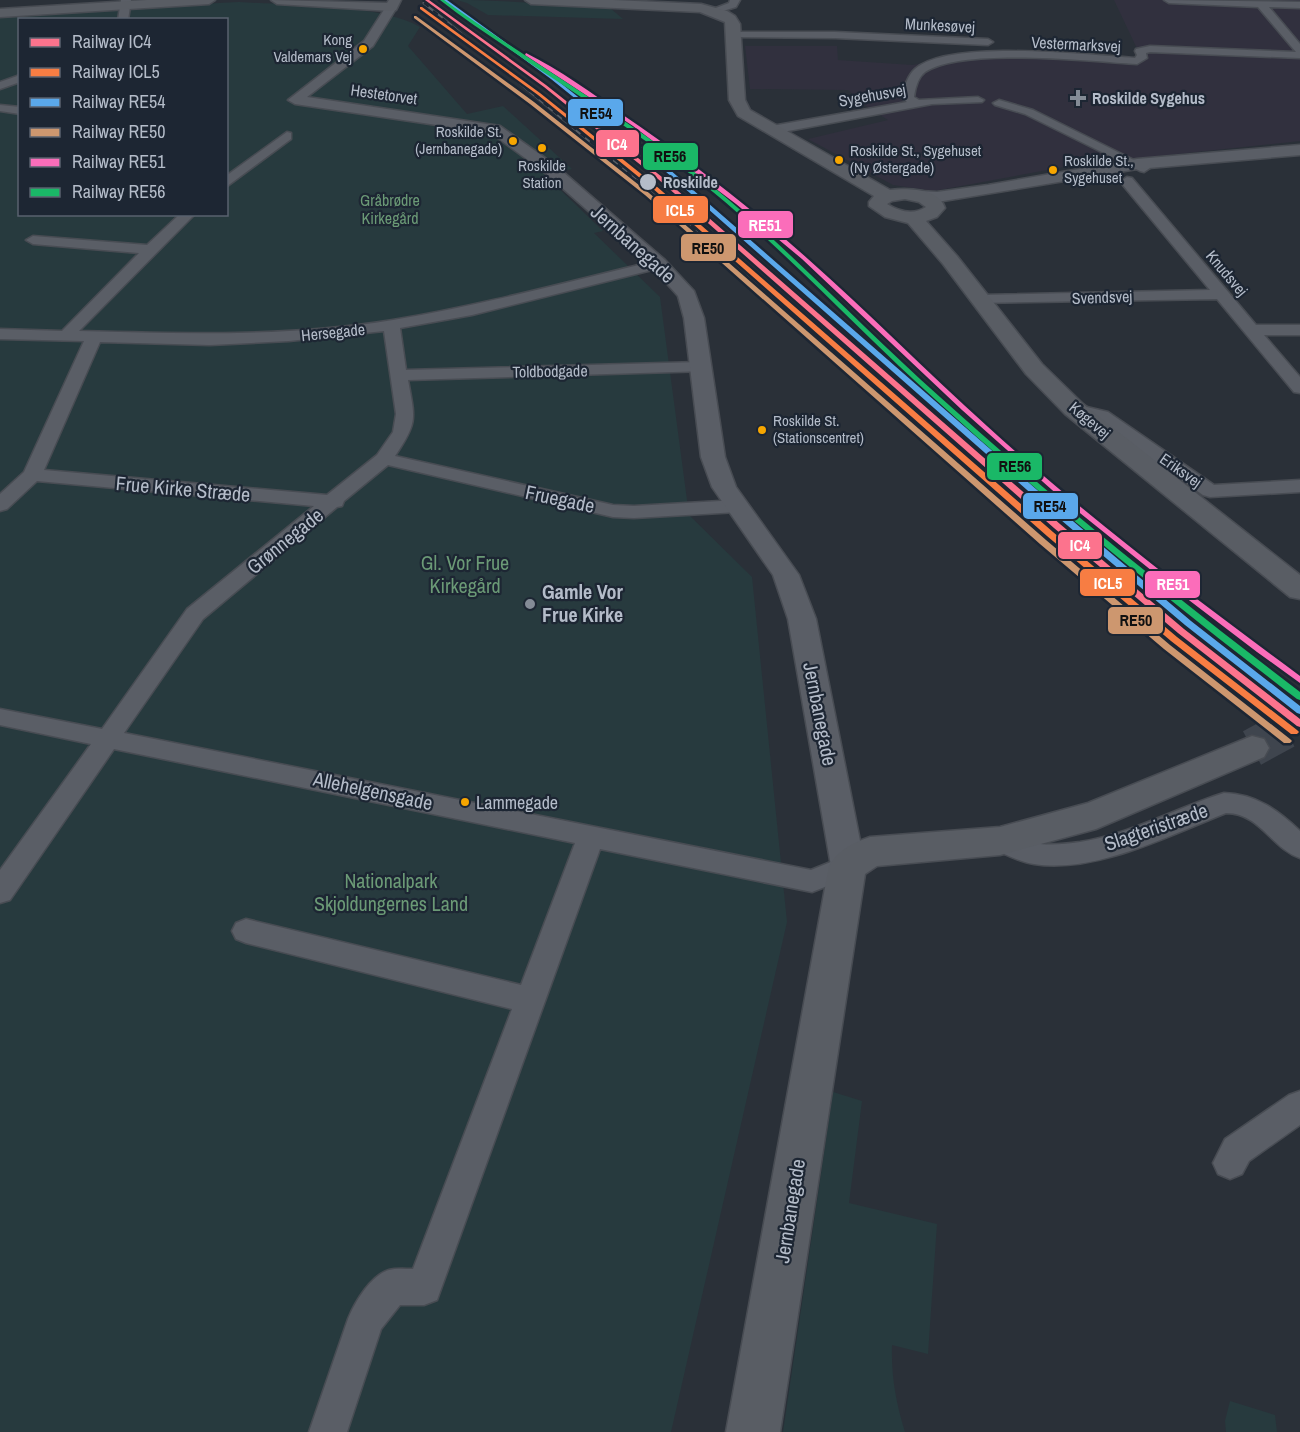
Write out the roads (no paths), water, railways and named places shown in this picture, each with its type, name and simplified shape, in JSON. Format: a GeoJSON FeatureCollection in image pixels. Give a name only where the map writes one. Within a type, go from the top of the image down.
{"type":"FeatureCollection","features":[{"type":"Feature","properties":{"kind":"main road"},"geometry":{"type":"LineString","coordinates":[[0,13],[125,9],[209,0]]}},
{"type":"Feature","properties":{"kind":"main road"},"geometry":{"type":"LineString","coordinates":[[277,0],[393,4]]}},
{"type":"Feature","properties":{"kind":"main road"},"geometry":{"type":"LineString","coordinates":[[531,0],[687,6],[713,10],[730,19],[735,35],[736,88],[740,107],[751,119],[887,196],[878,202],[880,208],[896,215],[916,206],[930,214],[936,207]]}},
{"type":"Feature","properties":{"kind":"main road","name":"Køgevej"},"geometry":{"type":"LineString","coordinates":[[916,206],[1034,369],[1074,409],[1300,590]]}},
{"type":"Feature","properties":{"kind":"main road"},"geometry":{"type":"LineString","coordinates":[[848,866],[870,852],[1000,841],[1096,815],[1252,748]]}},
{"type":"Feature","properties":{"kind":"main road","name":"Jernbanegade"},"geometry":{"type":"LineString","coordinates":[[753,1432],[848,866]]}},
{"type":"Feature","properties":{"kind":"street"},"geometry":{"type":"LineString","coordinates":[[713,10],[733,5],[735,0]]}},
{"type":"Feature","properties":{"kind":"street"},"geometry":{"type":"LineString","coordinates":[[1170,0],[1300,5]]}},
{"type":"Feature","properties":{"kind":"street","name":"Hestetorvet"},"geometry":{"type":"LineString","coordinates":[[393,4],[369,44],[295,100],[469,124]]}},
{"type":"Feature","properties":{"kind":"street"},"geometry":{"type":"LineString","coordinates":[[1261,4],[1300,50]]}},
{"type":"Feature","properties":{"kind":"street","name":"Munkesøvej"},"geometry":{"type":"LineString","coordinates":[[735,35],[835,35],[1002,43]]}},
{"type":"Feature","properties":{"kind":"street","name":"Vestermarksvej"},"geometry":{"type":"LineString","coordinates":[[916,104],[908,98],[908,94],[917,72],[947,59],[987,55],[1137,61],[1142,59],[1137,48],[1300,55]]}},
{"type":"Feature","properties":{"kind":"street"},"geometry":{"type":"LineString","coordinates":[[0,86],[18,79]]}},
{"type":"Feature","properties":{"kind":"street","name":"Sygehusvej"},"geometry":{"type":"LineString","coordinates":[[772,130],[941,99],[992,98],[999,100],[999,103],[1029,112],[1141,166]]}},
{"type":"Feature","properties":{"kind":"street"},"geometry":{"type":"LineString","coordinates":[[0,108],[18,111]]}},
{"type":"Feature","properties":{"kind":"street","name":"Jernbanegade"},"geometry":{"type":"LineString","coordinates":[[469,124],[495,129],[544,164],[659,264],[687,294],[691,303],[713,457],[724,487],[786,575],[802,619],[848,866]]}},
{"type":"Feature","properties":{"kind":"street"},"geometry":{"type":"LineString","coordinates":[[228,181],[287,136]]}},
{"type":"Feature","properties":{"kind":"street"},"geometry":{"type":"LineString","coordinates":[[916,206],[937,196],[1042,180],[1182,160],[1300,150]]}},
{"type":"Feature","properties":{"kind":"street","name":"Knudsvej"},"geometry":{"type":"LineString","coordinates":[[1127,181],[1300,388]]}},
{"type":"Feature","properties":{"kind":"street"},"geometry":{"type":"LineString","coordinates":[[936,207],[945,202],[988,190]]}},
{"type":"Feature","properties":{"kind":"street"},"geometry":{"type":"LineString","coordinates":[[64,337],[187,216]]}},
{"type":"Feature","properties":{"kind":"street"},"geometry":{"type":"LineString","coordinates":[[33,240],[150,250]]}},
{"type":"Feature","properties":{"kind":"street","name":"Hersegade"},"geometry":{"type":"LineString","coordinates":[[0,334],[219,340],[289,336],[391,325],[472,310],[659,264]]}},
{"type":"Feature","properties":{"kind":"street","name":"Svendsvej"},"geometry":{"type":"LineString","coordinates":[[982,300],[1221,294]]}},
{"type":"Feature","properties":{"kind":"street","name":"Grønnegade"},"geometry":{"type":"LineString","coordinates":[[0,892],[195,614],[384,459],[402,432],[405,414],[391,325]]}},
{"type":"Feature","properties":{"kind":"street"},"geometry":{"type":"LineString","coordinates":[[1251,330],[1300,330]]}},
{"type":"Feature","properties":{"kind":"street"},"geometry":{"type":"LineString","coordinates":[[0,505],[32,475],[94,337]]}},
{"type":"Feature","properties":{"kind":"street","name":"Toldbodgade"},"geometry":{"type":"LineString","coordinates":[[398,375],[701,368]]}},
{"type":"Feature","properties":{"kind":"street","name":"Eriksvej"},"geometry":{"type":"LineString","coordinates":[[1074,409],[1102,416],[1210,490],[1300,486]]}},
{"type":"Feature","properties":{"kind":"street","name":"Fruegade"},"geometry":{"type":"LineString","coordinates":[[384,459],[603,509],[634,512],[738,506]]}},
{"type":"Feature","properties":{"kind":"street","name":"Frue Kirke Stræde"},"geometry":{"type":"LineString","coordinates":[[32,475],[334,502]]}},
{"type":"Feature","properties":{"kind":"street","name":"Allehelgensgade"},"geometry":{"type":"LineString","coordinates":[[0,717],[812,881],[848,866]]}},
{"type":"Feature","properties":{"kind":"street","name":"Slagteristræde"},"geometry":{"type":"LineString","coordinates":[[1000,841],[1034,854],[1072,854],[1125,841],[1224,803],[1233,802],[1258,809],[1300,847]]}},
{"type":"Feature","properties":{"kind":"street"},"geometry":{"type":"LineString","coordinates":[[328,1432],[366,1319],[391,1287],[424,1287],[591,836]]}},
{"type":"Feature","properties":{"kind":"street"},"geometry":{"type":"LineString","coordinates":[[246,931],[529,1000]]}},
{"type":"Feature","properties":{"kind":"street"},"geometry":{"type":"LineString","coordinates":[[1230,1163],[1237,1150],[1300,1106]]}},
{"type":"Feature","properties":{"kind":"tunnel"},"geometry":{"type":"LineString","coordinates":[[1252,748],[1300,722]]}},
{"type":"Feature","properties":{"kind":"railway"},"geometry":{"type":"LineString","coordinates":[[424,3],[750,275]]}},
{"type":"Feature","properties":{"kind":"railway"},"geometry":{"type":"LineString","coordinates":[[749,274],[910,412]]}},
{"type":"Feature","properties":{"kind":"rail line","name":"IC4"},"geometry":{"type":"LineString","coordinates":[[427,0],[545,86],[660,178],[1057,526],[1181,631],[1300,724]]}},
{"type":"Feature","properties":{"kind":"rail line","name":"RE56"},"geometry":{"type":"LineString","coordinates":[[442,0],[683,165],[773,242],[911,374],[1027,477],[1162,589],[1300,697]]}},
{"type":"Feature","properties":{"kind":"rail line","name":"RE54"},"geometry":{"type":"LineString","coordinates":[[445,0],[552,78],[667,170],[1064,518],[1188,623],[1300,711]]}},
{"type":"Feature","properties":{"kind":"rail line","name":"ICL5"},"geometry":{"type":"LineString","coordinates":[[421,8],[539,94],[653,186],[1050,534],[1174,639],[1294,732]]}},
{"type":"Feature","properties":{"kind":"rail line","name":"RE50"},"geometry":{"type":"LineString","coordinates":[[415,17],[532,103],[647,194],[1043,542],[1167,647],[1287,741]]}},
{"type":"Feature","properties":{"kind":"rail line","name":"RE51"},"geometry":{"type":"LineString","coordinates":[[526,54],[635,125],[738,202],[804,258],[964,409],[1062,496],[1180,590],[1300,680]]}},
{"type":"Feature","properties":{"kind":"place","name":"Kong Valdemars Vej"},"geometry":{"type":"Point","coordinates":[363,49]}},
{"type":"Feature","properties":{"kind":"place","name":"Roskilde Sygehus"},"geometry":{"type":"Point","coordinates":[1078,98]}},
{"type":"Feature","properties":{"kind":"place","name":"Roskilde St. (Jernbanegade)"},"geometry":{"type":"Point","coordinates":[513,141]}},
{"type":"Feature","properties":{"kind":"place","name":"Roskilde Station"},"geometry":{"type":"Point","coordinates":[542,148]}},
{"type":"Feature","properties":{"kind":"place","name":"Roskilde St., Sygehuset (Ny Østergade)"},"geometry":{"type":"Point","coordinates":[839,160]}},
{"type":"Feature","properties":{"kind":"place","name":"Roskilde St., Sygehuset"},"geometry":{"type":"Point","coordinates":[1053,170]}},
{"type":"Feature","properties":{"kind":"place","name":"Roskilde"},"geometry":{"type":"Point","coordinates":[648,182]}},
{"type":"Feature","properties":{"kind":"place","name":"Roskilde St. (Stationscentret)"},"geometry":{"type":"Point","coordinates":[762,430]}},
{"type":"Feature","properties":{"kind":"place","name":"Gamle Vor Frue Kirke"},"geometry":{"type":"Point","coordinates":[530,604]}},
{"type":"Feature","properties":{"kind":"place","name":"Lammegade"},"geometry":{"type":"Point","coordinates":[465,802]}},
{"type":"Feature","properties":{"kind":"park label","name":"Gråbrødre Kirkegård"},"geometry":{"type":"Point","coordinates":[390,209]}},
{"type":"Feature","properties":{"kind":"park label","name":"Gl. Vor Frue Kirkegård"},"geometry":{"type":"Point","coordinates":[465,574]}},
{"type":"Feature","properties":{"kind":"park label","name":"Nationalpark Skjoldungernes Land"},"geometry":{"type":"Point","coordinates":[391,892]}}]}
